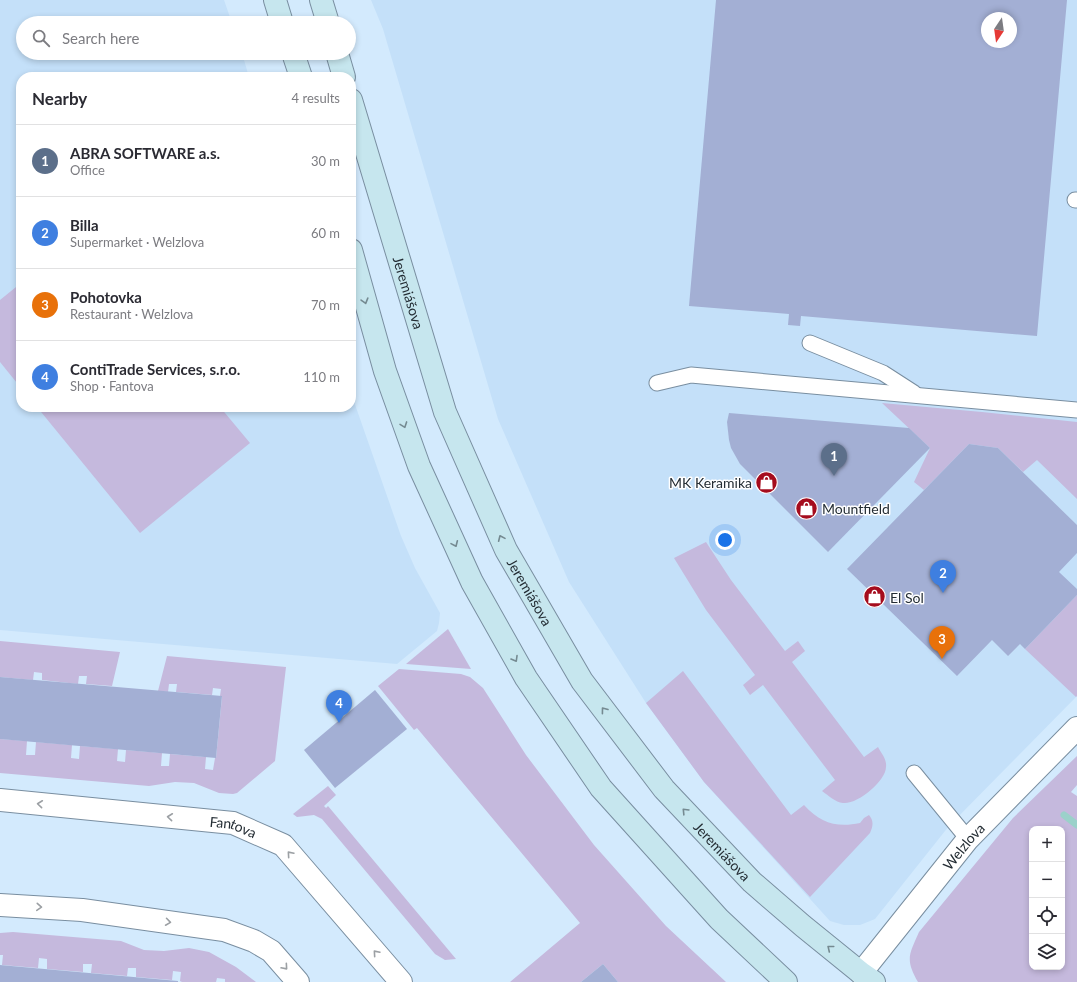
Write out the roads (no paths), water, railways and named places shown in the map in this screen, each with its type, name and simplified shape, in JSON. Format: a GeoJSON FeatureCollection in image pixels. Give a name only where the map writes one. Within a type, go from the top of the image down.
{"type":"FeatureCollection","features":[{"type":"Feature","properties":{"kind":"main road"},"geometry":{"type":"LineString","coordinates":[[275,0],[280,16]]}},
{"type":"Feature","properties":{"kind":"main road"},"geometry":{"type":"LineString","coordinates":[[321,0],[326,16]]}},
{"type":"Feature","properties":{"kind":"main road"},"geometry":{"type":"LineString","coordinates":[[295,60],[299,72]]}},
{"type":"Feature","properties":{"kind":"main road"},"geometry":{"type":"LineString","coordinates":[[339,60],[343,72]]}},
{"type":"Feature","properties":{"kind":"main road","name":"Jeremiášova"},"geometry":{"type":"LineString","coordinates":[[356,117],[445,412],[506,550],[582,681],[669,795],[752,882],[863,979]]}},
{"type":"Feature","properties":{"kind":"main road"},"geometry":{"type":"LineString","coordinates":[[356,268],[385,371],[419,466],[472,582],[526,678],[601,788],[719,919],[786,982]]}},
{"type":"Feature","properties":{"kind":"street","name":"Welzlova"},"geometry":{"type":"LineString","coordinates":[[863,979],[968,838],[1077,728]]}},
{"type":"Feature","properties":{"kind":"street","name":"Fantova"},"geometry":{"type":"LineString","coordinates":[[0,800],[233,823],[283,845],[401,982]]}},
{"type":"Feature","properties":{"kind":"street"},"geometry":{"type":"LineString","coordinates":[[0,905],[82,910],[224,930],[254,941],[271,951],[298,982]]}},
{"type":"Feature","properties":{"kind":"lane"},"geometry":{"type":"LineString","coordinates":[[810,343],[883,373],[916,395]]}},
{"type":"Feature","properties":{"kind":"lane"},"geometry":{"type":"LineString","coordinates":[[656,383],[691,374],[1077,410]]}},
{"type":"Feature","properties":{"kind":"lane"},"geometry":{"type":"LineString","coordinates":[[914,773],[968,838]]}},
{"type":"Feature","properties":{"kind":"waterway"},"geometry":{"type":"LineString","coordinates":[[1064,815],[1077,825]]}},
{"type":"Feature","properties":{"kind":"place","name":"ABRA SOFTWARE a.s."},"geometry":{"type":"Point","coordinates":[834,476]}},
{"type":"Feature","properties":{"kind":"place","name":"MK Keramika"},"geometry":{"type":"Point","coordinates":[767,482]}},
{"type":"Feature","properties":{"kind":"place","name":"Mountfield"},"geometry":{"type":"Point","coordinates":[807,508]}},
{"type":"Feature","properties":{"kind":"place","name":"Billa"},"geometry":{"type":"Point","coordinates":[943,593]}},
{"type":"Feature","properties":{"kind":"place","name":"El Sol"},"geometry":{"type":"Point","coordinates":[874,597]}},
{"type":"Feature","properties":{"kind":"place","name":"Pohotovka"},"geometry":{"type":"Point","coordinates":[942,659]}},
{"type":"Feature","properties":{"kind":"place","name":"ContiTrade Services, s.r.o."},"geometry":{"type":"Point","coordinates":[339,723]}}]}
